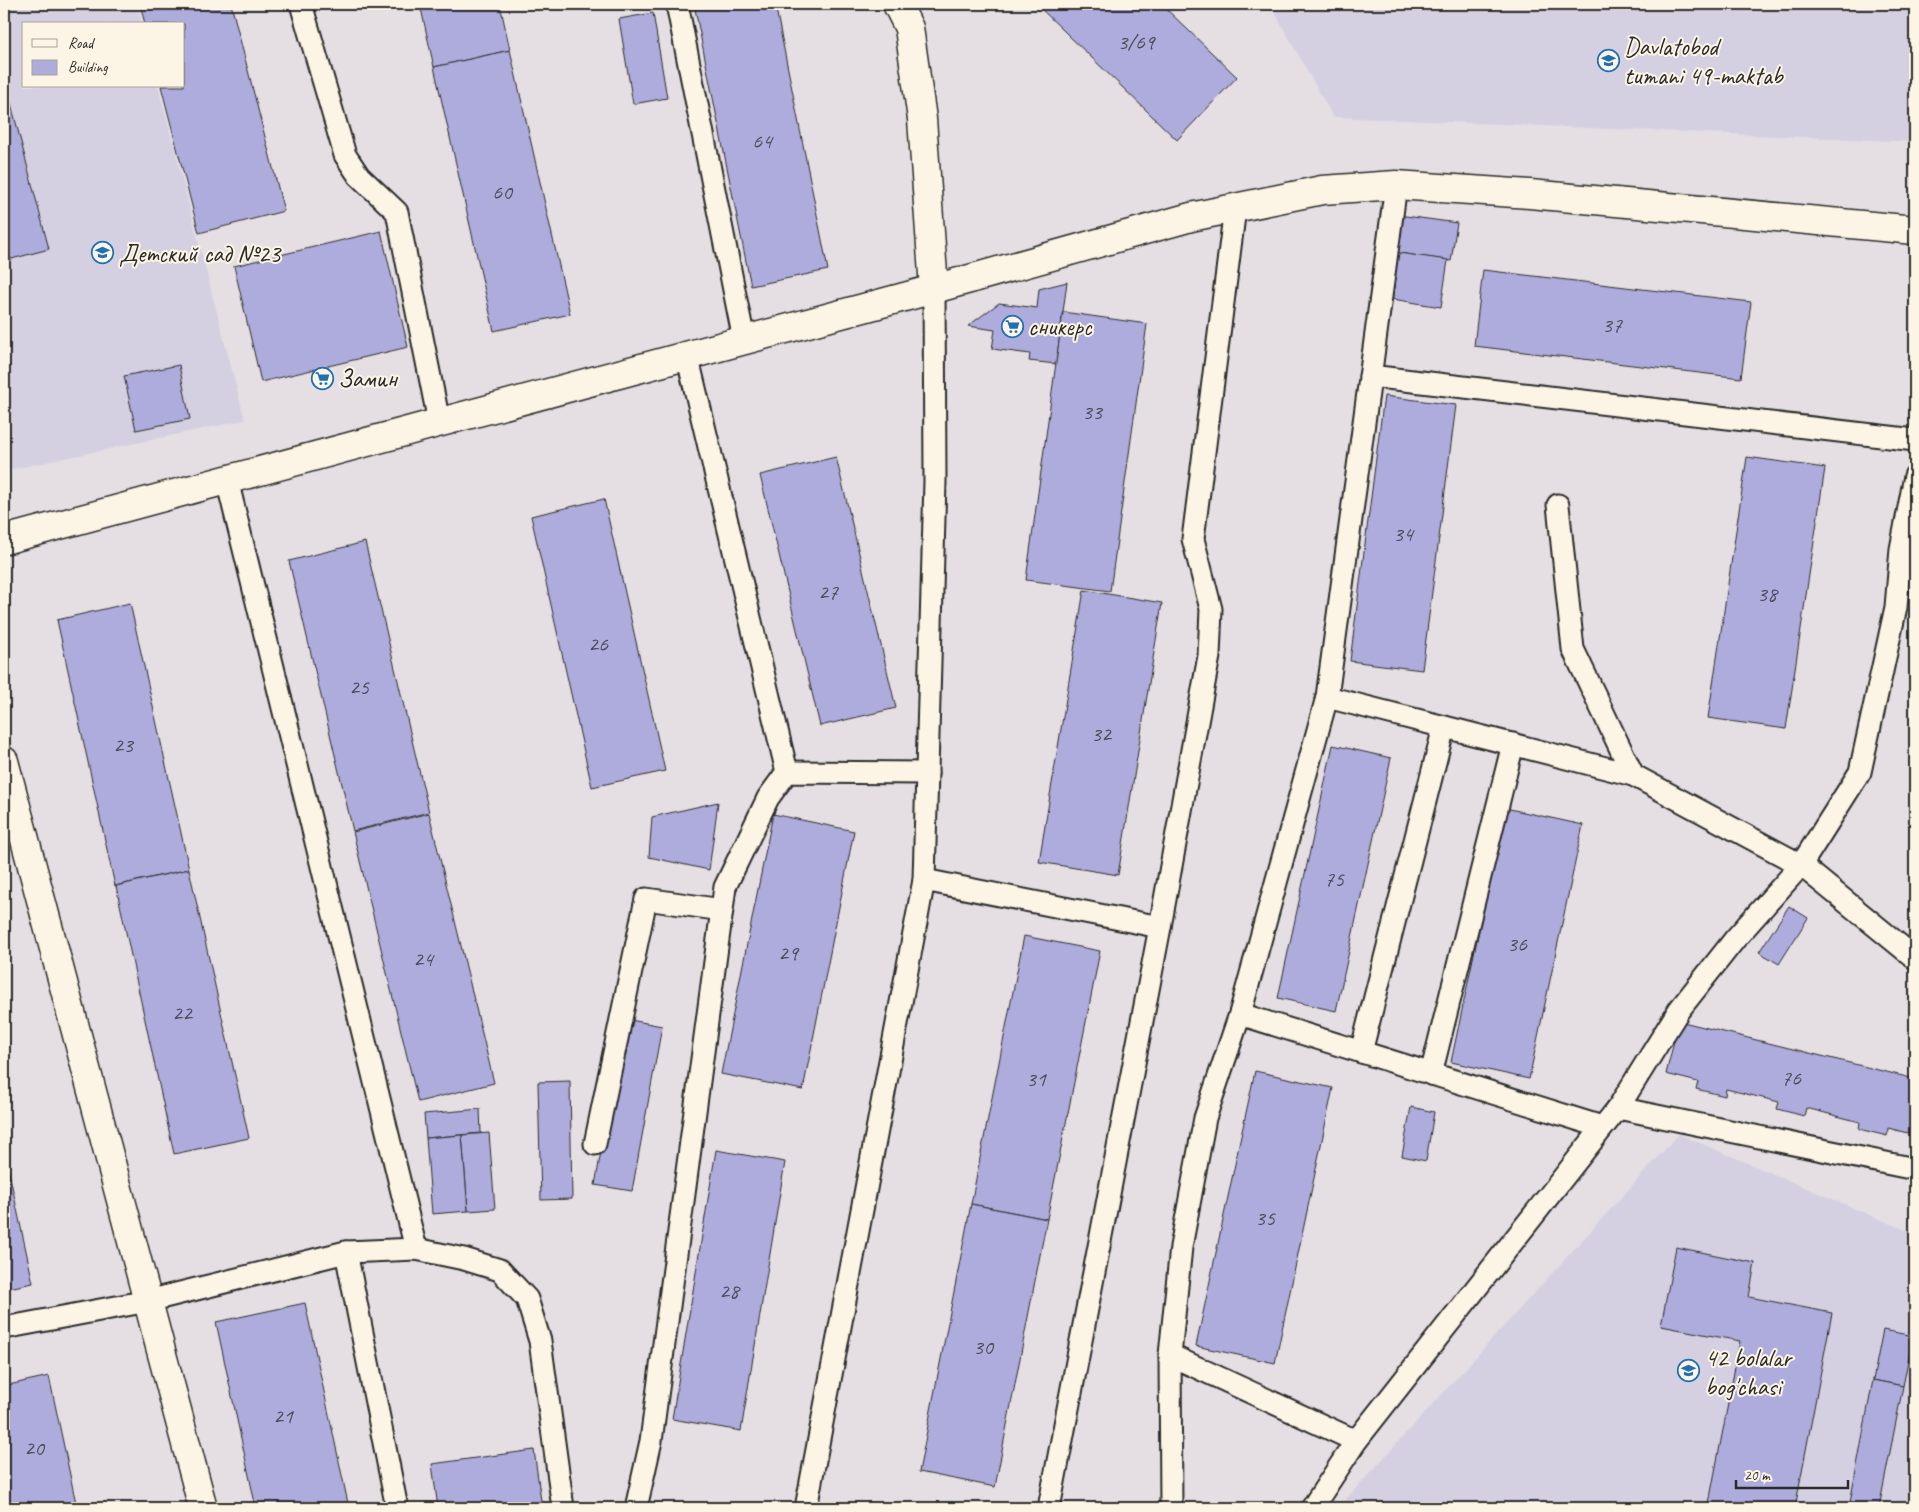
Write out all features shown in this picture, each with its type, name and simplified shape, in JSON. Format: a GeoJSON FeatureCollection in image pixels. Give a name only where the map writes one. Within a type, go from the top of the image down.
{"type":"FeatureCollection","features":[{"type":"Feature","properties":{"kind":"street"},"geometry":{"type":"LineString","coordinates":[[896,4],[909,28],[922,119],[934,289]]}},
{"type":"Feature","properties":{"kind":"street"},"geometry":{"type":"LineString","coordinates":[[4,540],[934,289],[1191,217],[1322,190],[1396,184],[1530,194],[1915,230]]}},
{"type":"Feature","properties":{"kind":"street"},"geometry":{"type":"LineString","coordinates":[[4,760],[203,1508]]}},
{"type":"Feature","properties":{"kind":"lane"},"geometry":{"type":"LineString","coordinates":[[301,4],[345,155],[360,176],[398,212],[439,422]]}},
{"type":"Feature","properties":{"kind":"lane"},"geometry":{"type":"LineString","coordinates":[[677,4],[744,340]]}},
{"type":"Feature","properties":{"kind":"lane"},"geometry":{"type":"LineString","coordinates":[[1170,1508],[1170,1355],[1181,1247],[1205,1118],[1240,1014],[1327,697],[1396,184]]}},
{"type":"Feature","properties":{"kind":"lane"},"geometry":{"type":"LineString","coordinates":[[1049,1508],[1160,927],[1209,656],[1211,609],[1193,539],[1235,208]]}},
{"type":"Feature","properties":{"kind":"lane"},"geometry":{"type":"LineString","coordinates":[[806,1508],[924,880],[935,481],[934,289]]}},
{"type":"Feature","properties":{"kind":"lane"},"geometry":{"type":"LineString","coordinates":[[687,355],[788,772]]}},
{"type":"Feature","properties":{"kind":"lane"},"geometry":{"type":"LineString","coordinates":[[1370,376],[1915,440]]}},
{"type":"Feature","properties":{"kind":"lane"},"geometry":{"type":"LineString","coordinates":[[1312,1508],[1356,1441],[1618,1108],[1679,1010],[1735,939],[1801,865],[1860,772],[1896,607],[1901,549],[1915,476]]}},
{"type":"Feature","properties":{"kind":"lane"},"geometry":{"type":"LineString","coordinates":[[227,480],[416,1249]]}},
{"type":"Feature","properties":{"kind":"lane"},"geometry":{"type":"LineString","coordinates":[[1558,505],[1573,649],[1633,775]]}},
{"type":"Feature","properties":{"kind":"lane"},"geometry":{"type":"LineString","coordinates":[[1327,697],[1633,775],[1801,865],[1915,958]]}},
{"type":"Feature","properties":{"kind":"lane"},"geometry":{"type":"LineString","coordinates":[[1361,1052],[1444,727]]}},
{"type":"Feature","properties":{"kind":"lane"},"geometry":{"type":"LineString","coordinates":[[1431,1074],[1513,744]]}},
{"type":"Feature","properties":{"kind":"lane"},"geometry":{"type":"LineString","coordinates":[[788,772],[927,773]]}},
{"type":"Feature","properties":{"kind":"lane"},"geometry":{"type":"LineString","coordinates":[[636,1508],[651,1441],[726,886],[768,798],[788,772]]}},
{"type":"Feature","properties":{"kind":"lane"},"geometry":{"type":"LineString","coordinates":[[924,880],[1160,927]]}},
{"type":"Feature","properties":{"kind":"lane"},"geometry":{"type":"LineString","coordinates":[[595,1144],[646,899],[722,910]]}},
{"type":"Feature","properties":{"kind":"lane"},"geometry":{"type":"LineString","coordinates":[[1240,1014],[1602,1127]]}},
{"type":"Feature","properties":{"kind":"lane"},"geometry":{"type":"LineString","coordinates":[[1618,1108],[1915,1169]]}},
{"type":"Feature","properties":{"kind":"lane"},"geometry":{"type":"LineString","coordinates":[[4,1328],[148,1301],[346,1252],[416,1249],[464,1258],[500,1270],[526,1299],[540,1341],[563,1508]]}},
{"type":"Feature","properties":{"kind":"lane"},"geometry":{"type":"LineString","coordinates":[[346,1252],[397,1508]]}},
{"type":"Feature","properties":{"kind":"lane"},"geometry":{"type":"LineString","coordinates":[[1170,1355],[1356,1441]]}},
{"type":"Feature","properties":{"kind":"shaded area","name":"Детский сад №23"},"geometry":{"type":"Polygon","coordinates":[[[4,4],[137,4],[142,22],[22,22],[22,88],[159,88],[245,420],[4,471],[4,4]]]}},
{"type":"Feature","properties":{"kind":"shaded area","name":"Davlatobod tumani 49-maktab"},"geometry":{"type":"Polygon","coordinates":[[[1270,4],[1915,4],[1915,142],[1333,117],[1270,4]]]}},
{"type":"Feature","properties":{"kind":"shaded area","name":"42 bolalar bog'chasi"},"geometry":{"type":"Polygon","coordinates":[[[1679,1134],[1915,1234],[1915,1508],[1338,1508],[1679,1134]]]}},
{"type":"Feature","properties":{"kind":"building"},"geometry":{"type":"Polygon","coordinates":[[[140,4],[231,4],[284,211],[199,233],[162,88],[185,88],[185,22],[144,22],[140,4]]]}},
{"type":"Feature","properties":{"kind":"building"},"geometry":{"type":"Polygon","coordinates":[[[420,4],[500,4],[510,50],[434,67],[420,4]]]}},
{"type":"Feature","properties":{"kind":"building"},"geometry":{"type":"Polygon","coordinates":[[[721,4],[775,4],[828,270],[751,286],[695,9],[721,4]]]}},
{"type":"Feature","properties":{"kind":"building"},"geometry":{"type":"Polygon","coordinates":[[[1036,4],[1161,4],[1237,77],[1177,140],[1036,4]]]}},
{"type":"Feature","properties":{"kind":"building"},"geometry":{"type":"Polygon","coordinates":[[[653,13],[667,98],[633,104],[619,19],[653,13]]]}},
{"type":"Feature","properties":{"kind":"building"},"geometry":{"type":"Polygon","coordinates":[[[510,50],[570,314],[494,331],[434,67],[510,50]]]}},
{"type":"Feature","properties":{"kind":"building"},"geometry":{"type":"Polygon","coordinates":[[[4,77],[49,249],[4,261],[4,77]]]}},
{"type":"Feature","properties":{"kind":"building"},"geometry":{"type":"Polygon","coordinates":[[[1398,215],[1457,223],[1451,261],[1392,252],[1398,215]]]}},
{"type":"Feature","properties":{"kind":"building"},"geometry":{"type":"Polygon","coordinates":[[[381,231],[408,347],[261,382],[234,266],[381,231]]]}},
{"type":"Feature","properties":{"kind":"building"},"geometry":{"type":"Polygon","coordinates":[[[1392,252],[1448,260],[1441,307],[1386,298],[1392,252]]]}},
{"type":"Feature","properties":{"kind":"building"},"geometry":{"type":"Polygon","coordinates":[[[1483,270],[1751,302],[1741,378],[1474,346],[1483,270]]]}},
{"type":"Feature","properties":{"kind":"building"},"geometry":{"type":"Polygon","coordinates":[[[1067,282],[1056,364],[1029,361],[1030,354],[992,349],[995,330],[968,326],[999,303],[1037,308],[1039,289],[1067,282]]]}},
{"type":"Feature","properties":{"kind":"building"},"geometry":{"type":"Polygon","coordinates":[[[1063,312],[1147,324],[1110,591],[1026,580],[1063,312]]]}},
{"type":"Feature","properties":{"kind":"building"},"geometry":{"type":"Polygon","coordinates":[[[179,365],[190,419],[136,430],[124,376],[179,365]]]}},
{"type":"Feature","properties":{"kind":"building"},"geometry":{"type":"Polygon","coordinates":[[[1384,396],[1456,405],[1422,670],[1350,661],[1384,396]]]}},
{"type":"Feature","properties":{"kind":"building"},"geometry":{"type":"Polygon","coordinates":[[[836,457],[896,708],[820,726],[760,475],[836,457]]]}},
{"type":"Feature","properties":{"kind":"building"},"geometry":{"type":"Polygon","coordinates":[[[1747,457],[1825,468],[1786,729],[1708,718],[1747,457]]]}},
{"type":"Feature","properties":{"kind":"building"},"geometry":{"type":"Polygon","coordinates":[[[604,499],[665,771],[592,787],[531,516],[604,499]]]}},
{"type":"Feature","properties":{"kind":"building"},"geometry":{"type":"Polygon","coordinates":[[[365,542],[429,812],[353,831],[289,561],[365,542]]]}},
{"type":"Feature","properties":{"kind":"building"},"geometry":{"type":"Polygon","coordinates":[[[1084,590],[1162,603],[1118,875],[1039,862],[1084,590]]]}},
{"type":"Feature","properties":{"kind":"building"},"geometry":{"type":"Polygon","coordinates":[[[130,603],[189,869],[115,886],[57,620],[130,603]]]}},
{"type":"Feature","properties":{"kind":"building"},"geometry":{"type":"Polygon","coordinates":[[[1333,745],[1391,758],[1336,1011],[1278,998],[1333,745]]]}},
{"type":"Feature","properties":{"kind":"building"},"geometry":{"type":"Polygon","coordinates":[[[718,802],[709,870],[649,857],[652,817],[718,802]]]}},
{"type":"Feature","properties":{"kind":"building"},"geometry":{"type":"Polygon","coordinates":[[[1505,808],[1583,825],[1529,1079],[1451,1062],[1505,808]]]}},
{"type":"Feature","properties":{"kind":"building"},"geometry":{"type":"Polygon","coordinates":[[[429,813],[494,1083],[418,1102],[353,832],[429,813]]]}},
{"type":"Feature","properties":{"kind":"building"},"geometry":{"type":"Polygon","coordinates":[[[773,814],[854,831],[803,1090],[721,1074],[773,814]]]}},
{"type":"Feature","properties":{"kind":"building"},"geometry":{"type":"Polygon","coordinates":[[[189,869],[249,1138],[174,1154],[116,886],[189,869]]]}},
{"type":"Feature","properties":{"kind":"building"},"geometry":{"type":"Polygon","coordinates":[[[1789,906],[1808,918],[1779,964],[1759,952],[1789,906]]]}},
{"type":"Feature","properties":{"kind":"building"},"geometry":{"type":"Polygon","coordinates":[[[1024,936],[1100,951],[1047,1219],[971,1204],[1024,936]]]}},
{"type":"Feature","properties":{"kind":"building"},"geometry":{"type":"Polygon","coordinates":[[[625,1019],[662,1026],[632,1191],[595,1185],[625,1019]]]}},
{"type":"Feature","properties":{"kind":"building"},"geometry":{"type":"Polygon","coordinates":[[[1679,1021],[1915,1079],[1915,1135],[1888,1128],[1887,1136],[1859,1129],[1860,1122],[1806,1108],[1804,1116],[1777,1109],[1779,1102],[1726,1089],[1725,1096],[1696,1089],[1698,1082],[1666,1074],[1679,1021]]]}},
{"type":"Feature","properties":{"kind":"building"},"geometry":{"type":"Polygon","coordinates":[[[1255,1071],[1333,1088],[1275,1363],[1196,1346],[1255,1071]]]}},
{"type":"Feature","properties":{"kind":"building"},"geometry":{"type":"Polygon","coordinates":[[[570,1081],[572,1199],[541,1200],[538,1082],[570,1081]]]}},
{"type":"Feature","properties":{"kind":"building"},"geometry":{"type":"Polygon","coordinates":[[[1411,1107],[1434,1112],[1426,1161],[1402,1156],[1411,1107]]]}},
{"type":"Feature","properties":{"kind":"building"},"geometry":{"type":"Polygon","coordinates":[[[480,1109],[481,1133],[426,1138],[424,1114],[480,1109]]]}},
{"type":"Feature","properties":{"kind":"building"},"geometry":{"type":"Polygon","coordinates":[[[489,1133],[495,1209],[468,1211],[462,1135],[489,1133]]]}},
{"type":"Feature","properties":{"kind":"building"},"geometry":{"type":"Polygon","coordinates":[[[462,1135],[468,1211],[432,1214],[426,1138],[462,1135]]]}},
{"type":"Feature","properties":{"kind":"building"},"geometry":{"type":"Polygon","coordinates":[[[4,1149],[33,1283],[4,1289],[4,1149]]]}},
{"type":"Feature","properties":{"kind":"building"},"geometry":{"type":"Polygon","coordinates":[[[716,1150],[785,1162],[741,1431],[672,1419],[716,1150]]]}},
{"type":"Feature","properties":{"kind":"building"},"geometry":{"type":"Polygon","coordinates":[[[971,1204],[1047,1219],[995,1487],[919,1472],[971,1204]]]}},
{"type":"Feature","properties":{"kind":"building"},"geometry":{"type":"Polygon","coordinates":[[[1676,1247],[1755,1263],[1749,1297],[1832,1313],[1795,1508],[1708,1508],[1740,1341],[1661,1326],[1676,1247]]]}},
{"type":"Feature","properties":{"kind":"building"},"geometry":{"type":"Polygon","coordinates":[[[305,1303],[349,1508],[256,1508],[216,1322],[305,1303]]]}},
{"type":"Feature","properties":{"kind":"building"},"geometry":{"type":"Polygon","coordinates":[[[1883,1330],[1913,1336],[1903,1386],[1873,1380],[1883,1330]]]}},
{"type":"Feature","properties":{"kind":"building"},"geometry":{"type":"Polygon","coordinates":[[[49,1376],[77,1508],[4,1508],[4,1386],[49,1376]]]}},
{"type":"Feature","properties":{"kind":"building"},"geometry":{"type":"Polygon","coordinates":[[[1873,1380],[1903,1386],[1879,1508],[1849,1508],[1873,1380]]]}},
{"type":"Feature","properties":{"kind":"building"},"geometry":{"type":"Polygon","coordinates":[[[534,1450],[542,1508],[438,1508],[432,1464],[534,1450]]]}},
{"type":"Feature","properties":{"kind":"place","name":"Davlatobod tumani 49-maktab"},"geometry":{"type":"Point","coordinates":[1608,60]}},
{"type":"Feature","properties":{"kind":"place","name":"Детский сад №23"},"geometry":{"type":"Point","coordinates":[103,253]}},
{"type":"Feature","properties":{"kind":"place","name":"сникерс"},"geometry":{"type":"Point","coordinates":[1012,326]}},
{"type":"Feature","properties":{"kind":"place","name":"Замин"},"geometry":{"type":"Point","coordinates":[322,378]}},
{"type":"Feature","properties":{"kind":"place","name":"42 bolalar bog'chasi"},"geometry":{"type":"Point","coordinates":[1689,1371]}}]}
